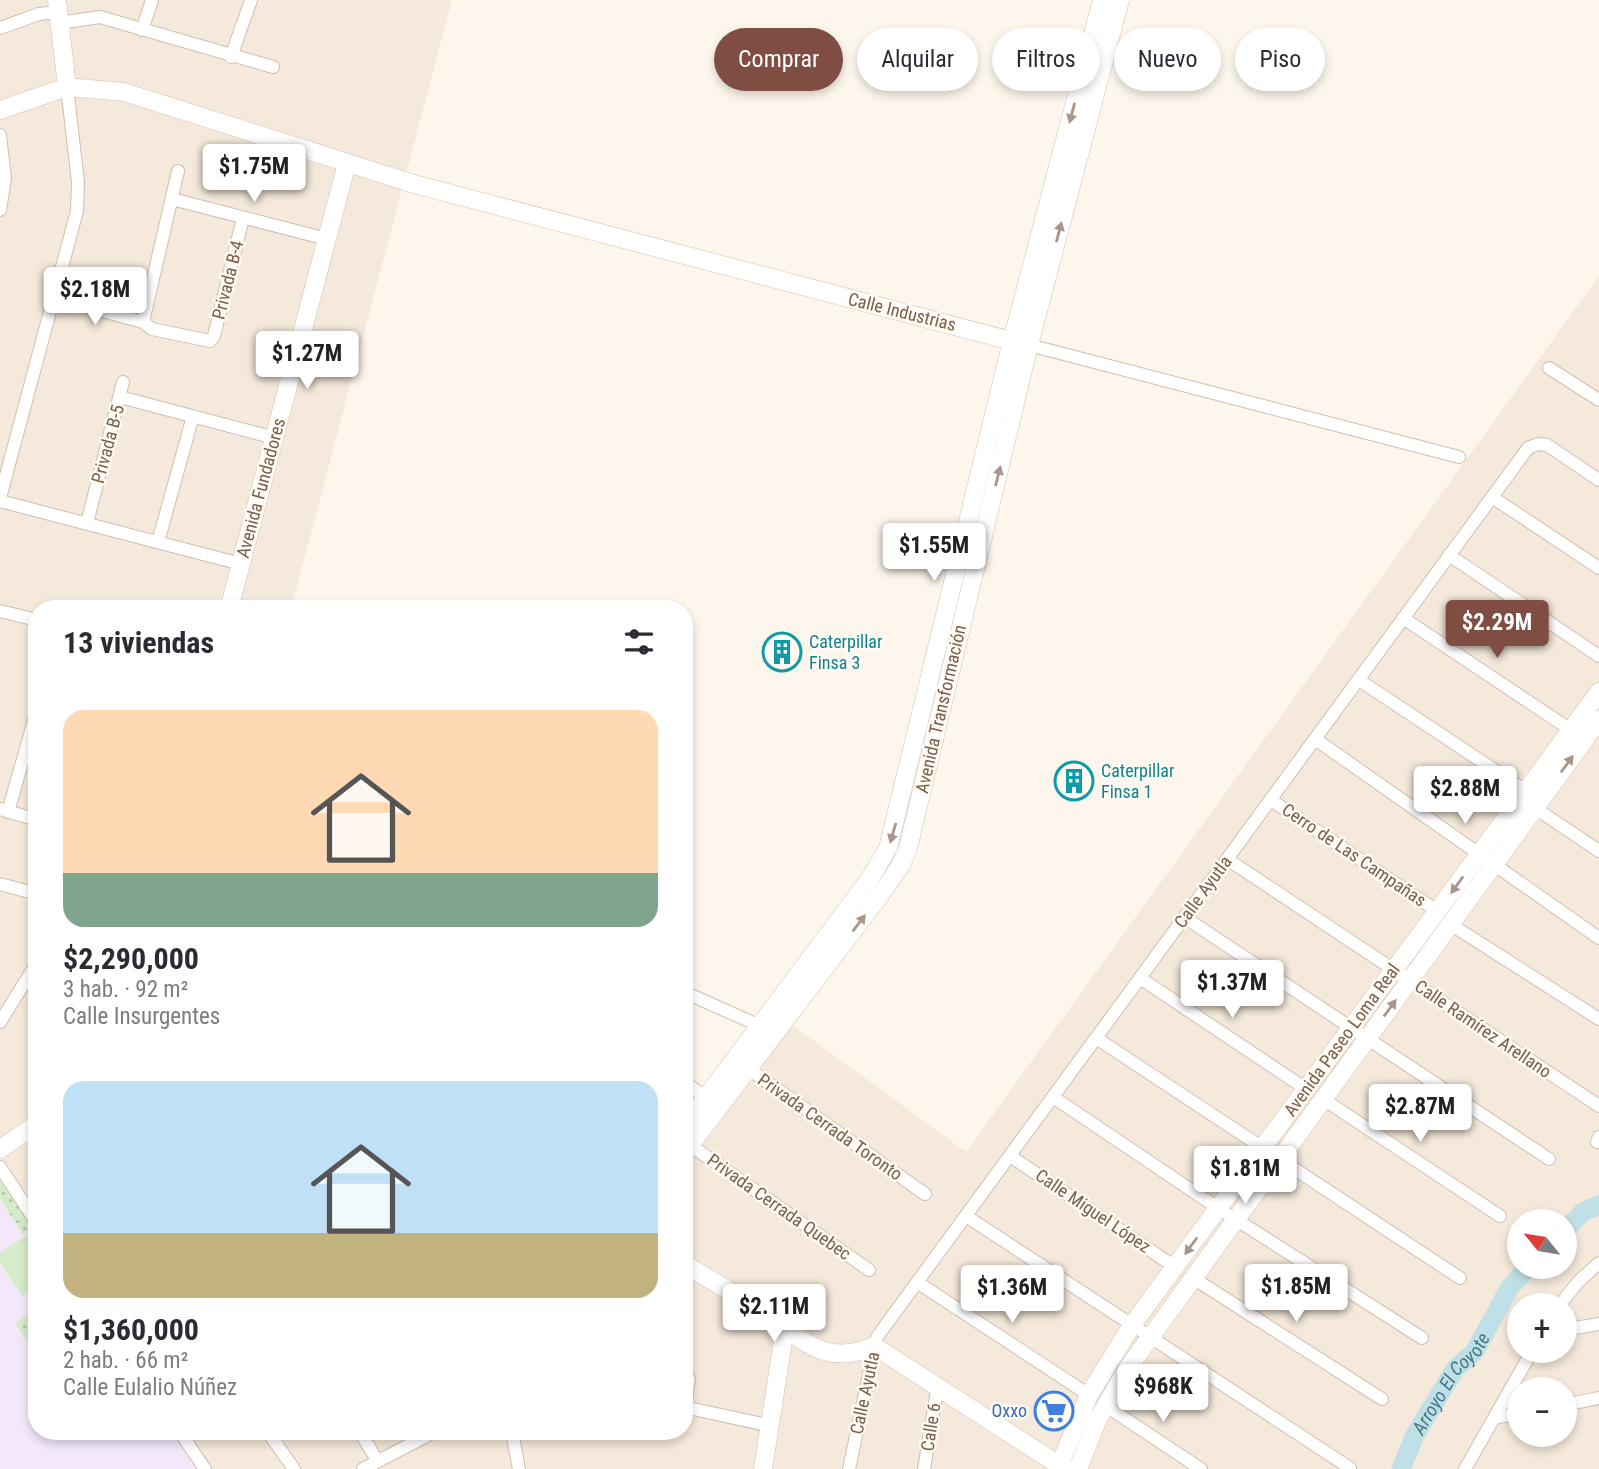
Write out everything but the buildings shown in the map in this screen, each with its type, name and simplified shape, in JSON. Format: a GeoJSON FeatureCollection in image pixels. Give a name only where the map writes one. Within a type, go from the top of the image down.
{"type":"FeatureCollection","features":[{"type":"Feature","properties":{"kind":"street"},"geometry":{"type":"LineString","coordinates":[[142,30],[152,0]]}},
{"type":"Feature","properties":{"kind":"street"},"geometry":{"type":"LineString","coordinates":[[231,57],[251,0]]}},
{"type":"Feature","properties":{"kind":"street","name":"Avenida Transformación"},"geometry":{"type":"LineString","coordinates":[[693,1138],[713,1103],[830,947],[883,859],[909,804],[1106,2]]}},
{"type":"Feature","properties":{"kind":"street"},"geometry":{"type":"LineString","coordinates":[[58,11],[78,182],[76,211],[0,500],[241,564]]}},
{"type":"Feature","properties":{"kind":"street"},"geometry":{"type":"LineString","coordinates":[[0,28],[39,14],[58,11],[100,17],[273,67]]}},
{"type":"Feature","properties":{"kind":"street"},"geometry":{"type":"LineString","coordinates":[[0,110],[67,87]]}},
{"type":"Feature","properties":{"kind":"street","name":"Calle Industrias"},"geometry":{"type":"LineString","coordinates":[[67,87],[124,92],[414,184],[1459,457]]}},
{"type":"Feature","properties":{"kind":"street"},"geometry":{"type":"LineString","coordinates":[[0,135],[5,178],[0,210]]}},
{"type":"Feature","properties":{"kind":"street","name":"Avenida Fundadores"},"geometry":{"type":"LineString","coordinates":[[231,600],[346,163]]}},
{"type":"Feature","properties":{"kind":"street"},"geometry":{"type":"LineString","coordinates":[[55,298],[143,322],[178,171]]}},
{"type":"Feature","properties":{"kind":"street","name":"Privada B-4"},"geometry":{"type":"LineString","coordinates":[[172,199],[327,239]]}},
{"type":"Feature","properties":{"kind":"street","name":"Privada B-4"},"geometry":{"type":"LineString","coordinates":[[143,322],[152,329],[210,341],[243,218]]}},
{"type":"Feature","properties":{"kind":"street"},"geometry":{"type":"LineString","coordinates":[[1549,368],[1599,400]]}},
{"type":"Feature","properties":{"kind":"street"},"geometry":{"type":"LineString","coordinates":[[120,397],[123,382]]}},
{"type":"Feature","properties":{"kind":"street","name":"Privada B-5"},"geometry":{"type":"LineString","coordinates":[[87,523],[120,397],[275,438]]}},
{"type":"Feature","properties":{"kind":"street"},"geometry":{"type":"LineString","coordinates":[[158,542],[193,416]]}},
{"type":"Feature","properties":{"kind":"street","name":"Calle Ayutla"},"geometry":{"type":"LineString","coordinates":[[849,1469],[874,1346],[917,1282],[1528,448],[1538,444],[1547,445],[1599,480]]}},
{"type":"Feature","properties":{"kind":"street"},"geometry":{"type":"LineString","coordinates":[[1492,497],[1599,568]]}},
{"type":"Feature","properties":{"kind":"street"},"geometry":{"type":"LineString","coordinates":[[1449,555],[1599,656]]}},
{"type":"Feature","properties":{"kind":"street"},"geometry":{"type":"LineString","coordinates":[[0,611],[28,618]]}},
{"type":"Feature","properties":{"kind":"street"},"geometry":{"type":"LineString","coordinates":[[1403,618],[1585,739]]}},
{"type":"Feature","properties":{"kind":"street"},"geometry":{"type":"LineString","coordinates":[[1359,680],[1526,791]]}},
{"type":"Feature","properties":{"kind":"street","name":"Avenida Paseo Loma Real"},"geometry":{"type":"LineString","coordinates":[[1078,1469],[1086,1444],[1106,1406],[1149,1337],[1450,924],[1526,791],[1585,739],[1599,692]]}},
{"type":"Feature","properties":{"kind":"street","name":"Avenida Paseo Loma Real"},"geometry":{"type":"LineString","coordinates":[[1061,1468],[1088,1395],[1132,1325],[1437,911],[1535,808],[1599,720]]}},
{"type":"Feature","properties":{"kind":"street"},"geometry":{"type":"LineString","coordinates":[[28,737],[4,810],[28,817]]}},
{"type":"Feature","properties":{"kind":"street"},"geometry":{"type":"LineString","coordinates":[[1315,739],[1485,861],[1599,938]]}},
{"type":"Feature","properties":{"kind":"street","name":"Cerro de Las Campañas"},"geometry":{"type":"LineString","coordinates":[[1271,800],[1437,911]]}},
{"type":"Feature","properties":{"kind":"street"},"geometry":{"type":"LineString","coordinates":[[1535,808],[1599,850]]}},
{"type":"Feature","properties":{"kind":"street","name":"Calle Ramírez Arellano"},"geometry":{"type":"LineString","coordinates":[[1227,859],[1599,1106]]}},
{"type":"Feature","properties":{"kind":"street"},"geometry":{"type":"LineString","coordinates":[[0,884],[28,892]]}},
{"type":"Feature","properties":{"kind":"street"},"geometry":{"type":"LineString","coordinates":[[1184,918],[1549,1159]]}},
{"type":"Feature","properties":{"kind":"street"},"geometry":{"type":"LineString","coordinates":[[1450,924],[1599,1019]]}},
{"type":"Feature","properties":{"kind":"street"},"geometry":{"type":"LineString","coordinates":[[1140,978],[1306,1089]]}},
{"type":"Feature","properties":{"kind":"street"},"geometry":{"type":"LineString","coordinates":[[0,1022],[28,979]]}},
{"type":"Feature","properties":{"kind":"street"},"geometry":{"type":"LineString","coordinates":[[693,996],[768,1030]]}},
{"type":"Feature","properties":{"kind":"street"},"geometry":{"type":"LineString","coordinates":[[1096,1038],[1460,1278]]}},
{"type":"Feature","properties":{"kind":"street","name":"Privada Cerrada Toronto"},"geometry":{"type":"LineString","coordinates":[[742,1065],[925,1194]]}},
{"type":"Feature","properties":{"kind":"street"},"geometry":{"type":"LineString","coordinates":[[693,1089],[713,1103]]}},
{"type":"Feature","properties":{"kind":"street"},"geometry":{"type":"LineString","coordinates":[[1053,1097],[1218,1208],[1422,1338]]}},
{"type":"Feature","properties":{"kind":"street"},"geometry":{"type":"LineString","coordinates":[[1323,1099],[1500,1216]]}},
{"type":"Feature","properties":{"kind":"street","name":"Avenida Transformación"},"geometry":{"type":"LineString","coordinates":[[693,1120],[713,1103]]}},
{"type":"Feature","properties":{"kind":"street"},"geometry":{"type":"LineString","coordinates":[[0,1149],[28,1130]]}},
{"type":"Feature","properties":{"kind":"street","name":"Privada Cerrada Quebec"},"geometry":{"type":"LineString","coordinates":[[693,1153],[869,1270]]}},
{"type":"Feature","properties":{"kind":"street","name":"Calle Miguel López"},"geometry":{"type":"LineString","coordinates":[[1010,1156],[1175,1267]]}},
{"type":"Feature","properties":{"kind":"street"},"geometry":{"type":"LineString","coordinates":[[0,1167],[28,1209]]}},
{"type":"Feature","properties":{"kind":"street"},"geometry":{"type":"LineString","coordinates":[[966,1216],[1350,1468]]}},
{"type":"Feature","properties":{"kind":"street"},"geometry":{"type":"LineString","coordinates":[[1569,1293],[1599,1263]]}},
{"type":"Feature","properties":{"kind":"street"},"geometry":{"type":"LineString","coordinates":[[693,1270],[808,1345],[835,1354],[854,1355],[874,1346],[938,1384],[1061,1468]]}},
{"type":"Feature","properties":{"kind":"street"},"geometry":{"type":"LineString","coordinates":[[1193,1278],[1382,1399]]}},
{"type":"Feature","properties":{"kind":"street"},"geometry":{"type":"LineString","coordinates":[[917,1282],[1088,1395]]}},
{"type":"Feature","properties":{"kind":"street"},"geometry":{"type":"LineString","coordinates":[[1577,1328],[1599,1324]]}},
{"type":"Feature","properties":{"kind":"street"},"geometry":{"type":"LineString","coordinates":[[763,1469],[785,1328]]}},
{"type":"Feature","properties":{"kind":"street"},"geometry":{"type":"LineString","coordinates":[[1465,1469],[1525,1363]]}},
{"type":"Feature","properties":{"kind":"street","name":"Calle 6"},"geometry":{"type":"LineString","coordinates":[[924,1469],[938,1384]]}},
{"type":"Feature","properties":{"kind":"street"},"geometry":{"type":"LineString","coordinates":[[1577,1402],[1599,1398]]}},
{"type":"Feature","properties":{"kind":"street"},"geometry":{"type":"LineString","coordinates":[[1106,1406],[1201,1469]]}},
{"type":"Feature","properties":{"kind":"street"},"geometry":{"type":"LineString","coordinates":[[693,1409],[771,1426]]}},
{"type":"Feature","properties":{"kind":"street"},"geometry":{"type":"LineString","coordinates":[[1494,1418],[1507,1415]]}},
{"type":"Feature","properties":{"kind":"street"},"geometry":{"type":"LineString","coordinates":[[185,1440],[205,1469]]}},
{"type":"Feature","properties":{"kind":"street"},"geometry":{"type":"LineString","coordinates":[[274,1440],[294,1469]]}},
{"type":"Feature","properties":{"kind":"street"},"geometry":{"type":"LineString","coordinates":[[365,1440],[377,1460]]}},
{"type":"Feature","properties":{"kind":"street"},"geometry":{"type":"LineString","coordinates":[[363,1469],[418,1440]]}},
{"type":"Feature","properties":{"kind":"street"},"geometry":{"type":"LineString","coordinates":[[514,1440],[520,1469]]}},
{"type":"Feature","properties":{"kind":"shaded area"},"geometry":{"type":"Polygon","coordinates":[[[0,0],[452,0],[293,600],[28,600],[28,1440],[693,1440],[693,1155],[791,1024],[966,1152],[1599,276],[1599,1469],[0,1469],[0,0]]]}},
{"type":"Feature","properties":{"kind":"shaded area"},"geometry":{"type":"Polygon","coordinates":[[[0,1179],[28,1221],[28,1440],[180,1440],[200,1469],[0,1469],[0,1179]]]}},
{"type":"Feature","properties":{"kind":"green space"},"geometry":{"type":"Polygon","coordinates":[[[0,1179],[28,1221],[28,1232],[23,1234],[0,1199],[0,1179]]]}},
{"type":"Feature","properties":{"kind":"green space"},"geometry":{"type":"Polygon","coordinates":[[[28,1236],[28,1292],[22,1296],[0,1263],[0,1253],[28,1236]]]}},
{"type":"Feature","properties":{"kind":"green space"},"geometry":{"type":"Polygon","coordinates":[[[28,1315],[28,1342],[15,1323],[28,1315]]]}},
{"type":"Feature","properties":{"kind":"waterway","name":"Arroyo El Coyote"},"geometry":{"type":"LineString","coordinates":[[1577,1218],[1583,1212],[1599,1205]]}},
{"type":"Feature","properties":{"kind":"waterway","name":"Arroyo El Coyote"},"geometry":{"type":"LineString","coordinates":[[1401,1469],[1415,1435],[1455,1369],[1475,1351],[1510,1287],[1518,1279]]}},
{"type":"Feature","properties":{"kind":"place","name":"Caterpillar Finsa 3"},"geometry":{"type":"Point","coordinates":[782,652]}},
{"type":"Feature","properties":{"kind":"place","name":"Caterpillar Finsa 1"},"geometry":{"type":"Point","coordinates":[1074,781]}},
{"type":"Feature","properties":{"kind":"place","name":"Oxxo"},"geometry":{"type":"Point","coordinates":[1054,1411]}}]}
